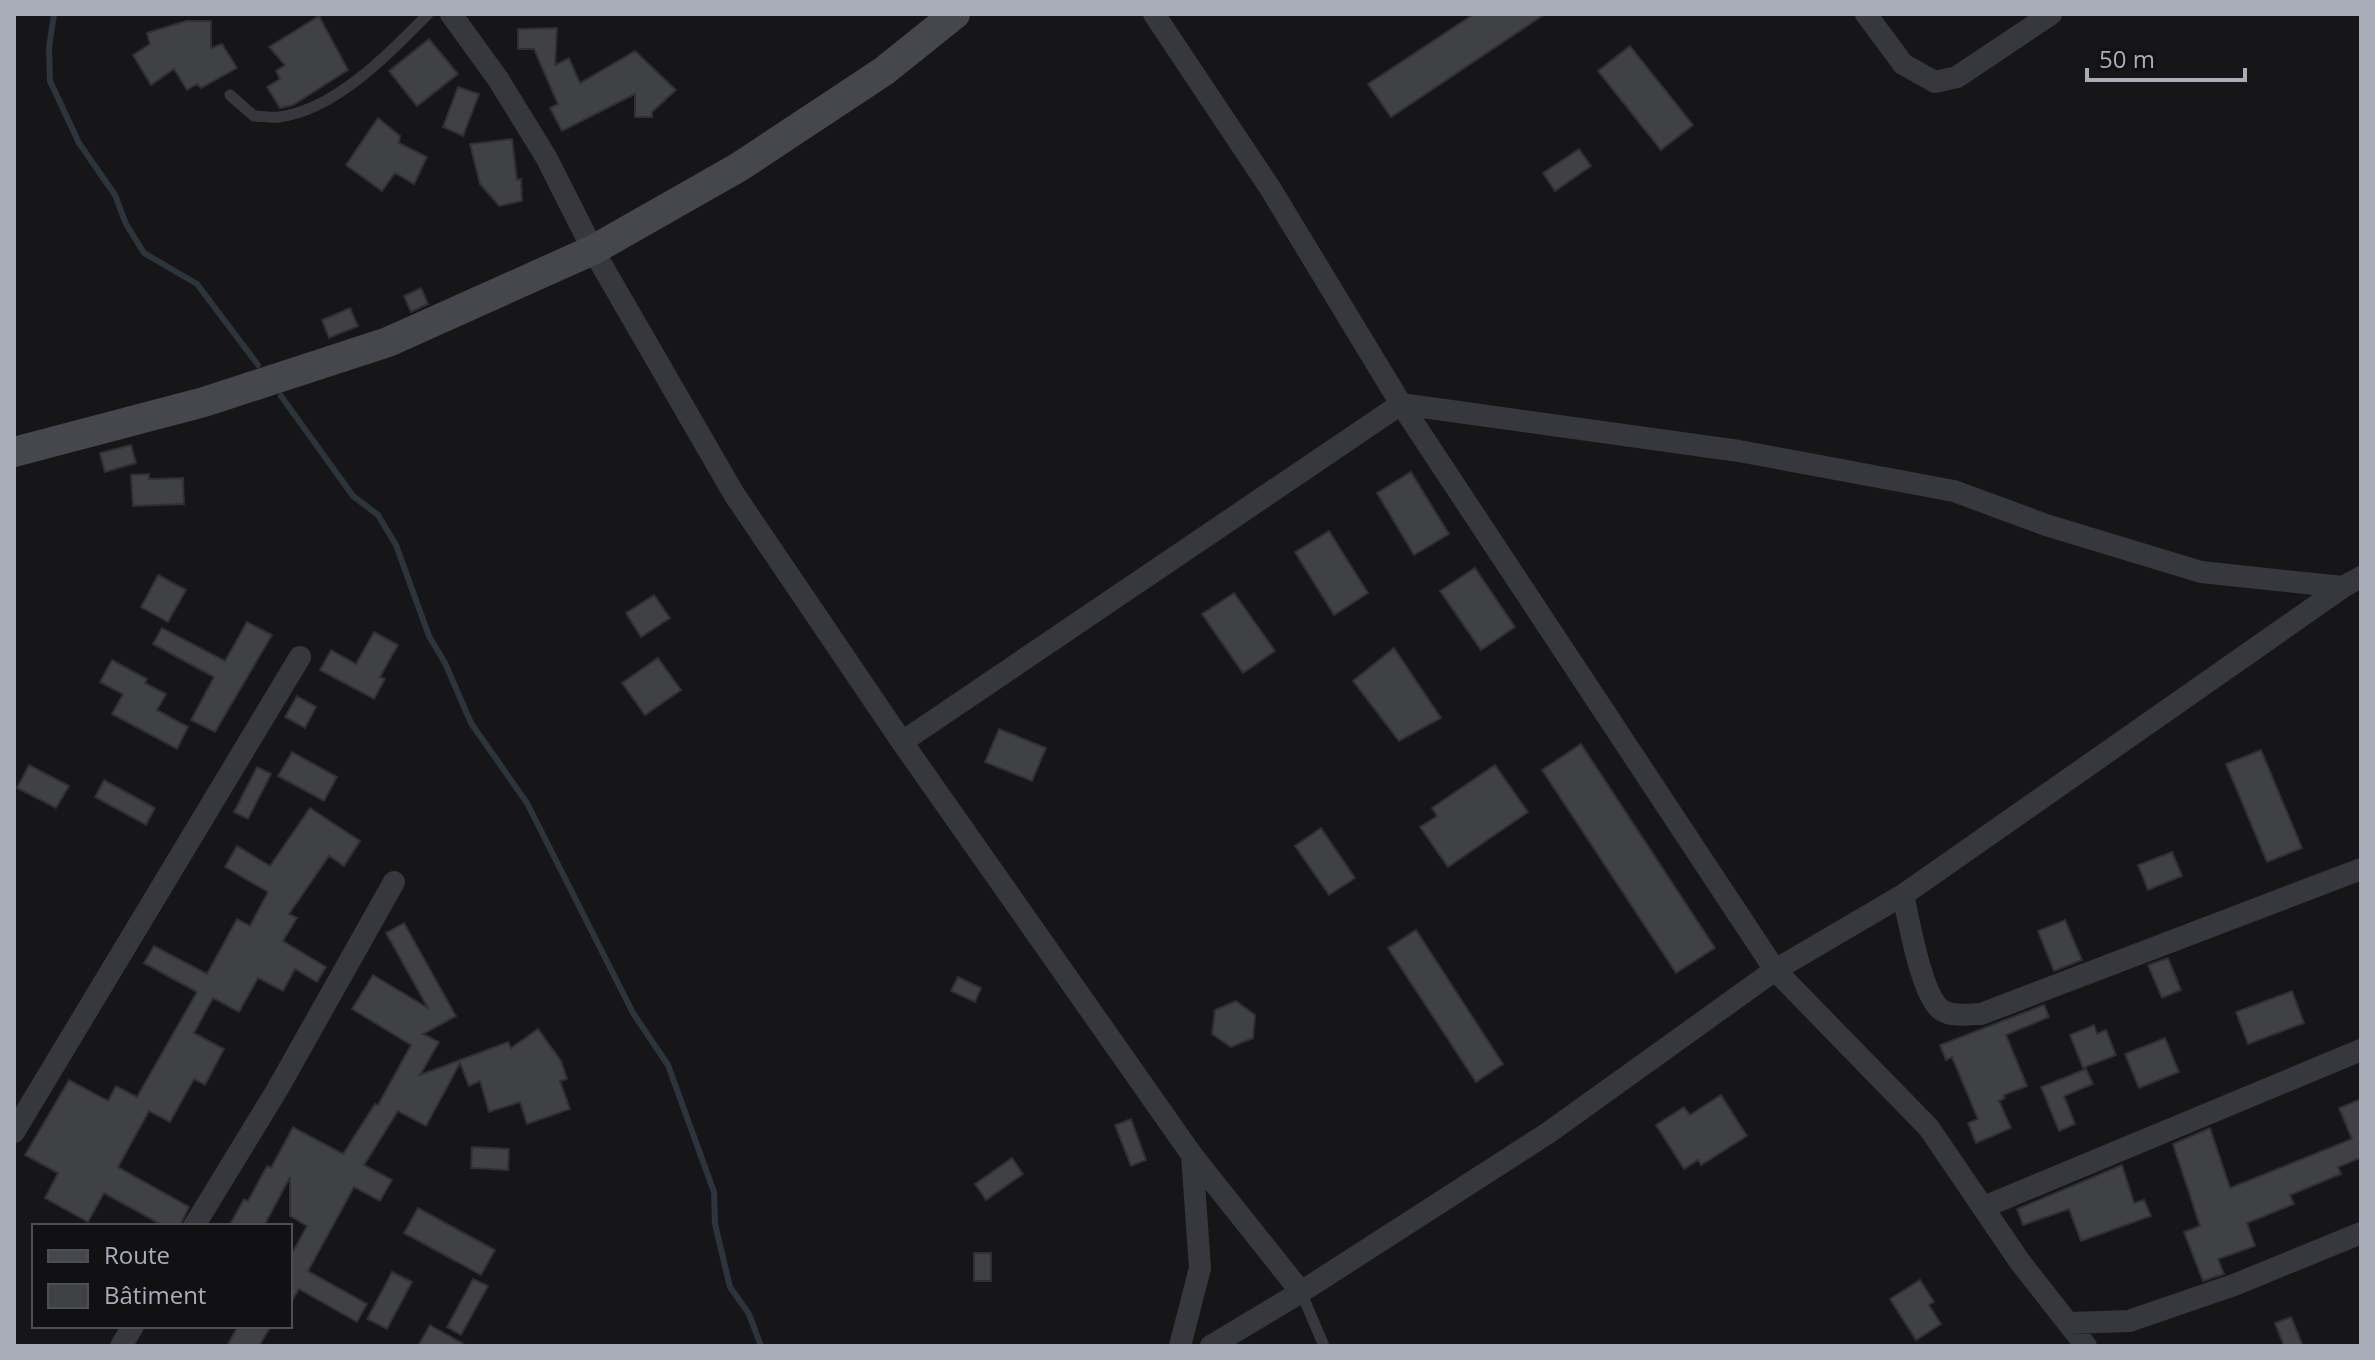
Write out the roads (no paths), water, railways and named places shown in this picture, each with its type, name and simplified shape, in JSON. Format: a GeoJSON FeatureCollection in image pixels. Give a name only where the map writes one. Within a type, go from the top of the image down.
{"type":"FeatureCollection","features":[{"type":"Feature","properties":{"kind":"main road"},"geometry":{"type":"LineString","coordinates":[[14,452],[204,402],[388,342],[593,250],[752,158],[884,71],[955,14]]}},
{"type":"Feature","properties":{"kind":"street"},"geometry":{"type":"LineString","coordinates":[[451,14],[498,79],[530,131],[593,250],[734,494],[902,742],[1192,1155],[1301,1292]]}},
{"type":"Feature","properties":{"kind":"street"},"geometry":{"type":"LineString","coordinates":[[1154,14],[1270,188],[1401,404],[1775,970],[1929,1128],[2020,1262],[2086,1346]]}},
{"type":"Feature","properties":{"kind":"street"},"geometry":{"type":"LineString","coordinates":[[1866,14],[1903,64],[1935,82],[1957,77],[2051,14]]}},
{"type":"Feature","properties":{"kind":"street"},"geometry":{"type":"LineString","coordinates":[[902,742],[1401,404],[1739,451],[1954,491],[2046,525],[2201,572],[2352,582]]}},
{"type":"Feature","properties":{"kind":"street"},"geometry":{"type":"LineString","coordinates":[[1211,1346],[1301,1292],[1548,1133],[1775,970],[1903,895],[2352,582]]}},
{"type":"Feature","properties":{"kind":"street"},"geometry":{"type":"LineString","coordinates":[[14,1132],[300,657]]}},
{"type":"Feature","properties":{"kind":"street"},"geometry":{"type":"LineString","coordinates":[[1903,895],[1924,979],[1939,1008],[1952,1015],[1981,1014],[2361,869]]}},
{"type":"Feature","properties":{"kind":"street"},"geometry":{"type":"LineString","coordinates":[[195,1224],[277,1090],[394,882]]}},
{"type":"Feature","properties":{"kind":"street"},"geometry":{"type":"LineString","coordinates":[[1984,1207],[2361,1050]]}},
{"type":"Feature","properties":{"kind":"street"},"geometry":{"type":"LineString","coordinates":[[1180,1346],[1200,1268],[1192,1155]]}},
{"type":"Feature","properties":{"kind":"street"},"geometry":{"type":"LineString","coordinates":[[2070,1323],[2129,1321],[2234,1285],[2361,1233]]}},
{"type":"Feature","properties":{"kind":"street"},"geometry":{"type":"LineString","coordinates":[[121,1346],[132,1328]]}},
{"type":"Feature","properties":{"kind":"lane"},"geometry":{"type":"LineString","coordinates":[[230,95],[254,116],[279,117],[307,109],[340,93],[428,14]]}},
{"type":"Feature","properties":{"kind":"lane"},"geometry":{"type":"LineString","coordinates":[[1301,1292],[1324,1346]]}},
{"type":"Feature","properties":{"kind":"waterway"},"geometry":{"type":"LineString","coordinates":[[54,14],[49,48],[50,81],[79,143],[115,195],[126,224],[144,253],[197,284],[258,365]]}},
{"type":"Feature","properties":{"kind":"waterway"},"geometry":{"type":"LineString","coordinates":[[281,396],[353,496],[378,515],[396,545],[429,636],[445,663],[471,723],[527,803],[633,1013],[668,1065],[714,1192],[715,1224],[730,1287],[749,1314],[761,1346]]}}]}
